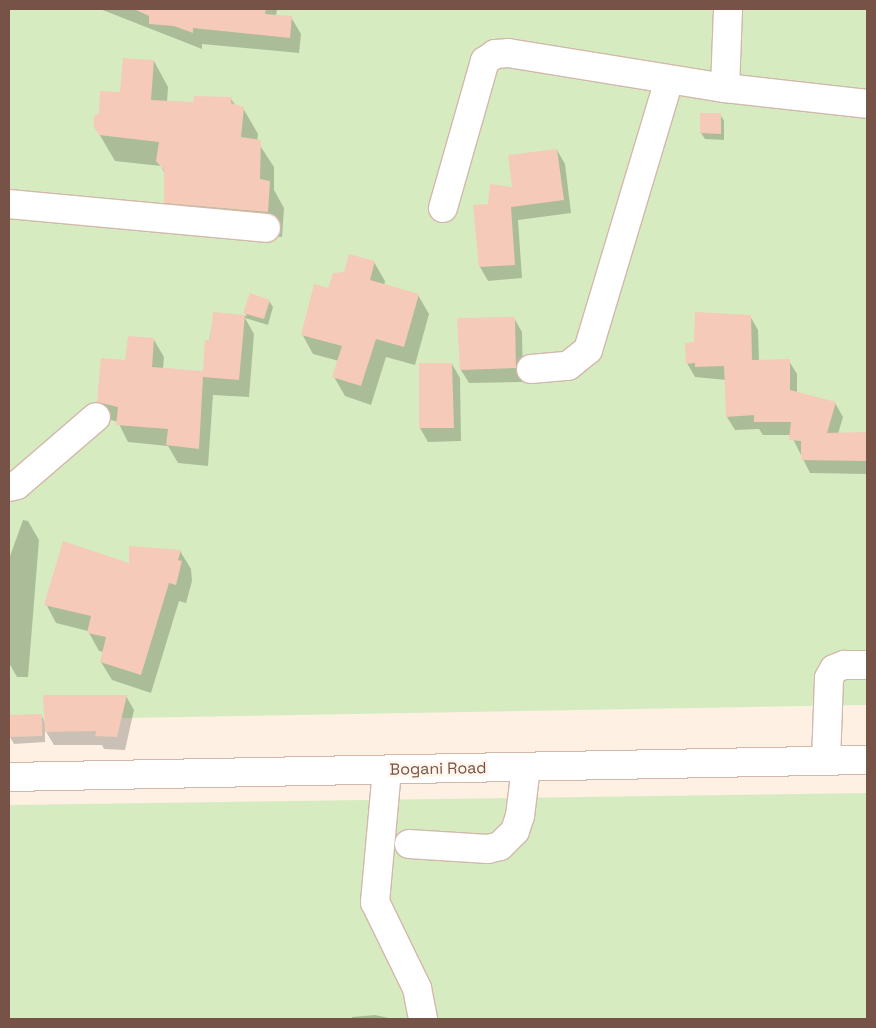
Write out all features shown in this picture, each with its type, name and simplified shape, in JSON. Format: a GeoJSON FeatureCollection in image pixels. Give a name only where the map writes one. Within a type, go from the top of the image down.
{"type":"FeatureCollection","features":[{"type":"Feature","properties":{"kind":"street"},"geometry":{"type":"LineString","coordinates":[[725,88],[728,9]]}},
{"type":"Feature","properties":{"kind":"street"},"geometry":{"type":"LineString","coordinates":[[443,208],[485,61],[495,54],[508,53],[725,88],[867,104]]}},
{"type":"Feature","properties":{"kind":"street"},"geometry":{"type":"LineString","coordinates":[[531,368],[568,366],[588,350],[669,80]]}},
{"type":"Feature","properties":{"kind":"street"},"geometry":{"type":"LineString","coordinates":[[9,204],[266,228]]}},
{"type":"Feature","properties":{"kind":"street"},"geometry":{"type":"LineString","coordinates":[[9,487],[17,485],[96,418]]}},
{"type":"Feature","properties":{"kind":"street"},"geometry":{"type":"LineString","coordinates":[[826,761],[829,678],[834,669],[844,665],[867,665]]}},
{"type":"Feature","properties":{"kind":"street","name":"Bogani Road"},"geometry":{"type":"LineString","coordinates":[[9,777],[867,760]]}},
{"type":"Feature","properties":{"kind":"street"},"geometry":{"type":"LineString","coordinates":[[409,844],[488,849],[500,846],[515,831],[520,816],[526,767]]}},
{"type":"Feature","properties":{"kind":"street"},"geometry":{"type":"LineString","coordinates":[[387,770],[375,902],[397,941],[417,988],[423,1019]]}},
{"type":"Feature","properties":{"kind":"green space"},"geometry":{"type":"Polygon","coordinates":[[[9,9],[867,9],[867,705],[9,720],[9,9]]]}},
{"type":"Feature","properties":{"kind":"green space"},"geometry":{"type":"Polygon","coordinates":[[[867,793],[867,1019],[9,1019],[9,805],[867,793]]]}},
{"type":"Feature","properties":{"kind":"building"},"geometry":{"type":"Polygon","coordinates":[[[134,9],[266,9],[265,14],[292,16],[290,38],[193,28],[193,33],[174,26],[149,24],[149,16],[134,9]]]}},
{"type":"Feature","properties":{"kind":"building"},"geometry":{"type":"Polygon","coordinates":[[[123,58],[154,60],[151,100],[193,102],[194,96],[232,97],[231,103],[244,107],[241,137],[261,140],[260,179],[270,181],[268,212],[164,203],[164,170],[156,161],[159,142],[99,135],[94,127],[94,116],[99,113],[100,91],[120,92],[123,58]]]}},
{"type":"Feature","properties":{"kind":"building"},"geometry":{"type":"Polygon","coordinates":[[[700,113],[721,113],[721,134],[700,133],[700,113]]]}},
{"type":"Feature","properties":{"kind":"building"},"geometry":{"type":"Polygon","coordinates":[[[557,149],[564,200],[511,207],[515,265],[479,267],[473,205],[488,204],[490,184],[512,187],[508,155],[557,149]]]}},
{"type":"Feature","properties":{"kind":"building"},"geometry":{"type":"Polygon","coordinates":[[[349,254],[375,261],[370,280],[419,294],[404,347],[376,339],[361,386],[332,377],[342,346],[301,335],[314,284],[328,288],[333,273],[344,272],[349,254]]]}},
{"type":"Feature","properties":{"kind":"building"},"geometry":{"type":"Polygon","coordinates":[[[250,293],[270,300],[264,319],[243,313],[250,293]]]}},
{"type":"Feature","properties":{"kind":"building"},"geometry":{"type":"Polygon","coordinates":[[[213,312],[245,315],[239,380],[203,377],[199,449],[166,445],[168,429],[116,425],[118,407],[97,402],[101,358],[125,360],[128,336],[154,338],[152,367],[203,371],[205,340],[210,340],[213,312]]]}},
{"type":"Feature","properties":{"kind":"building"},"geometry":{"type":"Polygon","coordinates":[[[695,312],[751,315],[752,360],[790,359],[790,390],[836,402],[827,433],[867,432],[867,461],[801,460],[801,441],[789,440],[791,422],[754,422],[754,415],[726,417],[724,366],[695,367],[695,363],[686,364],[685,343],[694,342],[695,312]]]}},
{"type":"Feature","properties":{"kind":"building"},"geometry":{"type":"Polygon","coordinates":[[[515,317],[516,368],[460,370],[457,318],[515,317]]]}},
{"type":"Feature","properties":{"kind":"building"},"geometry":{"type":"Polygon","coordinates":[[[419,363],[452,363],[454,428],[419,428],[419,363]]]}},
{"type":"Feature","properties":{"kind":"building"},"geometry":{"type":"Polygon","coordinates":[[[63,541],[129,563],[129,546],[181,550],[178,560],[182,561],[176,585],[169,583],[141,675],[100,662],[106,637],[87,633],[91,616],[44,605],[63,541]]]}},
{"type":"Feature","properties":{"kind":"building"},"geometry":{"type":"Polygon","coordinates":[[[43,695],[127,695],[117,737],[95,736],[96,731],[45,732],[43,695]]]}},
{"type":"Feature","properties":{"kind":"building"},"geometry":{"type":"Polygon","coordinates":[[[42,714],[42,736],[9,737],[9,715],[42,714]]]}}]}
